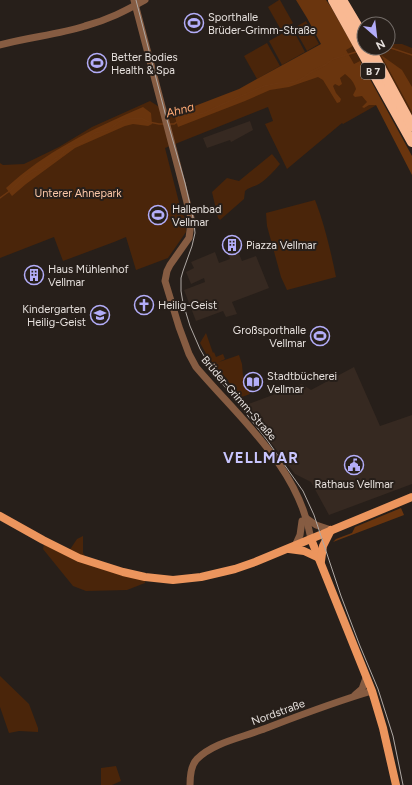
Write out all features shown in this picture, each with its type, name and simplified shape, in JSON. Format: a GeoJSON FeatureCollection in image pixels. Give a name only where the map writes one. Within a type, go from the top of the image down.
{"type":"FeatureCollection","features":[{"type":"Feature","properties":{"kind":"highway","name":"B 7"},"geometry":{"type":"LineString","coordinates":[[333,0],[412,142]]}},
{"type":"Feature","properties":{"kind":"highway"},"geometry":{"type":"LineString","coordinates":[[342,0],[356,24]]}},
{"type":"Feature","properties":{"kind":"highway","name":"B 7"},"geometry":{"type":"LineString","coordinates":[[374,56],[412,126]]}},
{"type":"Feature","properties":{"kind":"main road"},"geometry":{"type":"LineString","coordinates":[[0,516],[79,558],[119,571],[145,577],[173,580],[202,577],[235,569],[412,497]]}},
{"type":"Feature","properties":{"kind":"main road"},"geometry":{"type":"LineString","coordinates":[[320,560],[323,546],[331,530]]}},
{"type":"Feature","properties":{"kind":"main road"},"geometry":{"type":"LineString","coordinates":[[311,539],[372,691],[383,728],[396,785]]}},
{"type":"Feature","properties":{"kind":"main road"},"geometry":{"type":"LineString","coordinates":[[291,547],[304,551],[320,560]]}},
{"type":"Feature","properties":{"kind":"street"},"geometry":{"type":"LineString","coordinates":[[0,45],[57,34],[85,26],[106,19],[135,3],[145,0]]}},
{"type":"Feature","properties":{"kind":"street","name":"Brüder-Grimm-Straße"},"geometry":{"type":"LineString","coordinates":[[135,3],[190,214],[191,223],[189,238],[170,265],[165,281],[179,327],[189,354],[196,367],[260,437],[287,476],[297,495],[311,539]]}},
{"type":"Feature","properties":{"kind":"street"},"geometry":{"type":"LineString","coordinates":[[291,547],[300,535],[304,520],[331,530]]}},
{"type":"Feature","properties":{"kind":"street"},"geometry":{"type":"LineString","coordinates":[[354,697],[362,689],[366,678]]}},
{"type":"Feature","properties":{"kind":"street","name":"Nordstraße"},"geometry":{"type":"LineString","coordinates":[[190,785],[191,772],[195,760],[204,752],[221,744],[322,707],[372,691]]}},
{"type":"Feature","properties":{"kind":"shaded area"},"geometry":{"type":"Polygon","coordinates":[[[296,0],[326,0],[331,7],[353,46],[346,50],[354,64],[360,61],[412,156],[412,175],[376,105],[369,105],[364,108],[362,107],[367,102],[362,96],[355,97],[353,95],[356,89],[352,81],[345,74],[340,78],[342,84],[339,86],[335,84],[333,86],[341,99],[340,102],[337,103],[323,80],[318,77],[289,87],[270,90],[178,127],[174,114],[239,89],[321,44],[296,0]]]}},
{"type":"Feature","properties":{"kind":"shaded area"},"geometry":{"type":"Polygon","coordinates":[[[382,56],[402,70],[412,87],[412,112],[382,56]]]}},
{"type":"Feature","properties":{"kind":"shaded area"},"geometry":{"type":"Polygon","coordinates":[[[143,107],[151,113],[152,124],[148,126],[133,124],[125,126],[75,148],[12,196],[6,188],[37,163],[54,152],[88,132],[143,107]]]}},
{"type":"Feature","properties":{"kind":"shaded area"},"geometry":{"type":"Polygon","coordinates":[[[250,121],[253,130],[231,142],[230,140],[207,148],[203,138],[250,121]]]}},
{"type":"Feature","properties":{"kind":"shaded area"},"geometry":{"type":"Polygon","coordinates":[[[237,249],[242,261],[256,256],[269,288],[232,302],[237,314],[226,317],[223,311],[196,321],[184,290],[205,282],[204,278],[191,284],[186,272],[194,268],[191,262],[215,252],[219,263],[230,259],[228,253],[237,249]]]}},
{"type":"Feature","properties":{"kind":"shaded area"},"geometry":{"type":"Polygon","coordinates":[[[354,367],[380,426],[412,415],[412,484],[329,515],[311,482],[295,474],[243,406],[302,384],[311,390],[354,367]]]}},
{"type":"Feature","properties":{"kind":"shaded area"},"geometry":{"type":"Polygon","coordinates":[[[401,508],[404,515],[333,542],[336,539],[352,533],[355,527],[401,508]]]}},
{"type":"Feature","properties":{"kind":"green space"},"geometry":{"type":"Polygon","coordinates":[[[279,0],[293,23],[281,30],[268,7],[279,0]]]}},
{"type":"Feature","properties":{"kind":"green space"},"geometry":{"type":"Polygon","coordinates":[[[306,21],[319,44],[307,51],[294,28],[306,21]]]}},
{"type":"Feature","properties":{"kind":"green space"},"geometry":{"type":"Polygon","coordinates":[[[292,28],[305,52],[282,65],[269,41],[292,28]]]}},
{"type":"Feature","properties":{"kind":"green space","name":"Unterer Ahnepark"},"geometry":{"type":"Polygon","coordinates":[[[347,35],[356,52],[356,56],[358,56],[382,102],[343,124],[342,123],[287,169],[265,124],[273,121],[268,107],[165,148],[182,214],[185,217],[186,232],[168,258],[136,270],[126,237],[63,261],[54,237],[0,258],[0,163],[3,165],[24,164],[59,147],[92,127],[150,101],[175,117],[240,92],[347,35]]]}},
{"type":"Feature","properties":{"kind":"green space"},"geometry":{"type":"Polygon","coordinates":[[[267,43],[280,66],[257,79],[244,56],[267,43]]]}},
{"type":"Feature","properties":{"kind":"green space"},"geometry":{"type":"Polygon","coordinates":[[[396,44],[402,44],[412,48],[412,116],[378,56],[396,56],[396,44]]]}},
{"type":"Feature","properties":{"kind":"green space"},"geometry":{"type":"Polygon","coordinates":[[[272,154],[280,164],[262,182],[245,191],[244,199],[220,220],[218,218],[212,192],[227,178],[239,181],[272,154]]]}},
{"type":"Feature","properties":{"kind":"green space"},"geometry":{"type":"Polygon","coordinates":[[[315,200],[327,238],[336,277],[287,290],[281,277],[267,226],[266,213],[315,200]]]}},
{"type":"Feature","properties":{"kind":"green space"},"geometry":{"type":"Polygon","coordinates":[[[206,333],[213,353],[214,352],[216,357],[223,354],[225,359],[219,362],[239,355],[242,364],[243,376],[250,394],[239,398],[227,386],[230,384],[224,376],[221,378],[200,343],[206,333]]]}},
{"type":"Feature","properties":{"kind":"green space"},"geometry":{"type":"Polygon","coordinates":[[[83,536],[83,553],[86,558],[146,575],[145,583],[127,590],[86,591],[73,586],[43,549],[45,539],[69,551],[77,539],[83,536]]]}},
{"type":"Feature","properties":{"kind":"green space"},"geometry":{"type":"Polygon","coordinates":[[[0,676],[29,704],[38,728],[38,732],[19,731],[9,733],[0,707],[0,676]]]}},
{"type":"Feature","properties":{"kind":"green space"},"geometry":{"type":"Polygon","coordinates":[[[116,766],[121,781],[112,785],[101,785],[101,768],[116,766]]]}},
{"type":"Feature","properties":{"kind":"waterway"},"geometry":{"type":"LineString","coordinates":[[396,50],[412,55]]}},
{"type":"Feature","properties":{"kind":"waterway","name":"Ahna"},"geometry":{"type":"LineString","coordinates":[[170,124],[174,124],[185,117],[204,113],[264,86],[296,82],[333,59],[356,52]]}},
{"type":"Feature","properties":{"kind":"waterway","name":"Ahna"},"geometry":{"type":"LineString","coordinates":[[0,198],[11,190],[26,175],[33,171],[42,169],[61,156],[68,147],[82,143],[95,133],[109,130],[120,121],[141,118],[149,122],[164,124]]}},
{"type":"Feature","properties":{"kind":"tram line"},"geometry":{"type":"LineString","coordinates":[[136,0],[194,222],[195,233],[192,246],[181,278],[183,303],[190,326],[200,349],[214,373],[267,440],[303,491],[314,515],[341,596],[378,689],[393,736],[403,785]]}},
{"type":"Feature","properties":{"kind":"place","name":"Sporthalle Brüder-Grimm-Straße"},"geometry":{"type":"Point","coordinates":[194,23]}},
{"type":"Feature","properties":{"kind":"place","name":"Better Bodies Health & Spa"},"geometry":{"type":"Point","coordinates":[97,63]}},
{"type":"Feature","properties":{"kind":"place","name":"Hallenbad Vellmar"},"geometry":{"type":"Point","coordinates":[158,215]}},
{"type":"Feature","properties":{"kind":"place","name":"Piazza Vellmar"},"geometry":{"type":"Point","coordinates":[232,245]}},
{"type":"Feature","properties":{"kind":"place","name":"Haus Mühlenhof Vellmar"},"geometry":{"type":"Point","coordinates":[34,275]}},
{"type":"Feature","properties":{"kind":"place","name":"Heilig-Geist"},"geometry":{"type":"Point","coordinates":[144,305]}},
{"type":"Feature","properties":{"kind":"place","name":"Kindergarten Heilig-Geist"},"geometry":{"type":"Point","coordinates":[100,315]}},
{"type":"Feature","properties":{"kind":"place","name":"Großsporthalle Vellmar"},"geometry":{"type":"Point","coordinates":[320,336]}},
{"type":"Feature","properties":{"kind":"place","name":"Stadtbücherei Vellmar"},"geometry":{"type":"Point","coordinates":[253,382]}},
{"type":"Feature","properties":{"kind":"place","name":"Rathaus Vellmar"},"geometry":{"type":"Point","coordinates":[354,465]}},
{"type":"Feature","properties":{"kind":"district","name":"VELLMAR"},"geometry":{"type":"Point","coordinates":[261,458]}}]}
